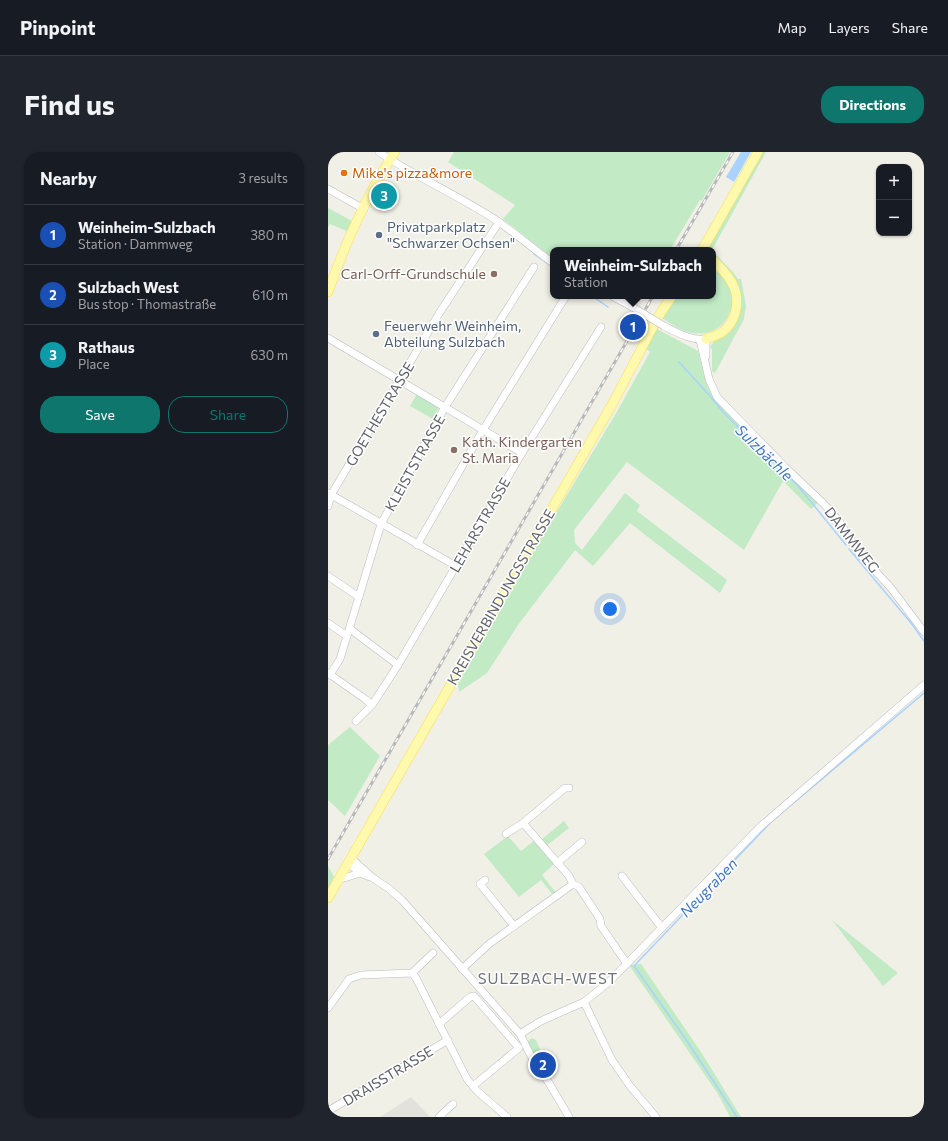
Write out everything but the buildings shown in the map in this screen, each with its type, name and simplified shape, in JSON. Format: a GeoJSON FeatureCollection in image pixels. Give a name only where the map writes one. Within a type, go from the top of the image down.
{"type":"FeatureCollection","features":[{"type":"Feature","properties":{"kind":"main road"},"geometry":{"type":"LineString","coordinates":[[704,247],[758,152]]}},
{"type":"Feature","properties":{"kind":"main road"},"geometry":{"type":"LineString","coordinates":[[328,292],[347,244],[393,156]]}},
{"type":"Feature","properties":{"kind":"main road"},"geometry":{"type":"LineString","coordinates":[[703,339],[716,335],[727,328],[731,323],[736,309],[736,297],[733,284],[716,263]]}},
{"type":"Feature","properties":{"kind":"main road"},"geometry":{"type":"LineString","coordinates":[[716,268],[724,272]]}},
{"type":"Feature","properties":{"kind":"main road","name":"KREISVERBINDUNGSSTRASSE"},"geometry":{"type":"LineString","coordinates":[[328,898],[614,401],[658,316],[670,299]]}},
{"type":"Feature","properties":{"kind":"street"},"geometry":{"type":"LineString","coordinates":[[379,152],[393,156],[499,222],[550,261]]}},
{"type":"Feature","properties":{"kind":"street"},"geometry":{"type":"LineString","coordinates":[[328,189],[364,209]]}},
{"type":"Feature","properties":{"kind":"street","name":"GOETHESTRASSE"},"geometry":{"type":"LineString","coordinates":[[328,506],[330,494],[443,308],[499,222]]}},
{"type":"Feature","properties":{"kind":"street","name":"KLEISTSTRASSE"},"geometry":{"type":"LineString","coordinates":[[329,674],[340,659],[381,524],[445,407],[534,267]]}},
{"type":"Feature","properties":{"kind":"street"},"geometry":{"type":"LineString","coordinates":[[417,545],[483,430],[564,299]]}},
{"type":"Feature","properties":{"kind":"street"},"geometry":{"type":"LineString","coordinates":[[618,299],[664,326],[685,336],[703,339]]}},
{"type":"Feature","properties":{"kind":"street","name":"LEHARSTRASSE"},"geometry":{"type":"LineString","coordinates":[[356,721],[372,705],[398,665],[522,453],[601,327]]}},
{"type":"Feature","properties":{"kind":"street"},"geometry":{"type":"LineString","coordinates":[[328,338],[522,453]]}},
{"type":"Feature","properties":{"kind":"street","name":"DAMMWEG"},"geometry":{"type":"LineString","coordinates":[[703,339],[705,359],[711,385],[722,402],[839,520],[858,552],[891,588],[924,632]]}},
{"type":"Feature","properties":{"kind":"street"},"geometry":{"type":"LineString","coordinates":[[330,494],[456,566]]}},
{"type":"Feature","properties":{"kind":"street"},"geometry":{"type":"LineString","coordinates":[[328,576],[359,596]]}},
{"type":"Feature","properties":{"kind":"street"},"geometry":{"type":"LineString","coordinates":[[328,623],[349,632],[398,665]]}},
{"type":"Feature","properties":{"kind":"street"},"geometry":{"type":"LineString","coordinates":[[329,674],[372,705]]}},
{"type":"Feature","properties":{"kind":"street"},"geometry":{"type":"LineString","coordinates":[[520,1034],[541,1021],[584,1002],[605,985],[763,824],[924,685]]}},
{"type":"Feature","properties":{"kind":"street"},"geometry":{"type":"LineString","coordinates":[[506,834],[523,823],[565,788],[568,788]]}},
{"type":"Feature","properties":{"kind":"street"},"geometry":{"type":"LineString","coordinates":[[523,823],[569,876],[573,884],[579,888],[600,920],[601,926],[627,964]]}},
{"type":"Feature","properties":{"kind":"street"},"geometry":{"type":"LineString","coordinates":[[557,863],[582,842]]}},
{"type":"Feature","properties":{"kind":"street"},"geometry":{"type":"LineString","coordinates":[[349,861],[360,873],[372,878]]}},
{"type":"Feature","properties":{"kind":"street"},"geometry":{"type":"LineString","coordinates":[[349,861],[388,888],[402,900],[520,1034],[534,1062],[549,1083],[568,1117]]}},
{"type":"Feature","properties":{"kind":"street"},"geometry":{"type":"LineString","coordinates":[[338,880],[360,873]]}},
{"type":"Feature","properties":{"kind":"street"},"geometry":{"type":"LineString","coordinates":[[622,876],[662,928]]}},
{"type":"Feature","properties":{"kind":"street"},"geometry":{"type":"LineString","coordinates":[[484,880],[480,884],[514,926]]}},
{"type":"Feature","properties":{"kind":"street"},"geometry":{"type":"LineString","coordinates":[[462,969],[489,944],[573,884]]}},
{"type":"Feature","properties":{"kind":"street"},"geometry":{"type":"LineString","coordinates":[[328,1008],[349,979],[361,975],[412,973],[433,953]]}},
{"type":"Feature","properties":{"kind":"street"},"geometry":{"type":"LineString","coordinates":[[412,973],[416,978],[467,1079],[507,1117]]}},
{"type":"Feature","properties":{"kind":"street"},"geometry":{"type":"LineString","coordinates":[[439,1024],[470,997],[474,996],[519,1048],[473,1086]]}},
{"type":"Feature","properties":{"kind":"street"},"geometry":{"type":"LineString","coordinates":[[584,1002],[612,1060],[656,1117]]}},
{"type":"Feature","properties":{"kind":"street","name":"DRAISSTRASSE"},"geometry":{"type":"LineString","coordinates":[[328,1111],[448,1040]]}},
{"type":"Feature","properties":{"kind":"street"},"geometry":{"type":"LineString","coordinates":[[439,1117],[453,1104]]}},
{"type":"Feature","properties":{"kind":"shaded area"},"geometry":{"type":"Polygon","coordinates":[[[411,1097],[430,1117],[380,1117],[411,1097]]]}},
{"type":"Feature","properties":{"kind":"green space"},"geometry":{"type":"Polygon","coordinates":[[[454,152],[730,152],[672,247],[550,247],[550,256],[503,219],[515,205],[448,162],[454,152]]]}},
{"type":"Feature","properties":{"kind":"green space"},"geometry":{"type":"Polygon","coordinates":[[[762,152],[766,152],[714,247],[710,247],[762,152]]]}},
{"type":"Feature","properties":{"kind":"green space"},"geometry":{"type":"Polygon","coordinates":[[[328,208],[352,221],[347,231],[330,224],[328,227],[328,208]]]}},
{"type":"Feature","properties":{"kind":"green space"},"geometry":{"type":"Polygon","coordinates":[[[716,255],[738,279],[741,279],[746,306],[744,319],[715,373],[712,371],[712,349],[710,347],[740,302],[716,262],[716,255]]]}},
{"type":"Feature","properties":{"kind":"green space"},"geometry":{"type":"Polygon","coordinates":[[[716,272],[724,277],[731,287],[733,298],[731,309],[726,320],[718,328],[706,333],[692,333],[680,329],[662,318],[675,299],[716,299],[716,272]]]}},
{"type":"Feature","properties":{"kind":"green space"},"geometry":{"type":"Polygon","coordinates":[[[626,299],[640,299],[636,305],[626,299]]]}},
{"type":"Feature","properties":{"kind":"green space"},"geometry":{"type":"Polygon","coordinates":[[[655,328],[698,351],[706,383],[713,396],[819,502],[811,509],[783,481],[744,550],[627,462],[574,530],[575,543],[582,550],[625,493],[640,505],[637,511],[727,580],[720,593],[630,523],[593,566],[575,550],[518,625],[487,673],[459,692],[458,684],[549,525],[618,410],[650,352],[644,347],[655,328]]]}},
{"type":"Feature","properties":{"kind":"green space"},"geometry":{"type":"Polygon","coordinates":[[[417,394],[439,407],[433,419],[410,406],[417,394]]]}},
{"type":"Feature","properties":{"kind":"green space"},"geometry":{"type":"Polygon","coordinates":[[[350,727],[380,756],[345,816],[328,800],[328,745],[350,727]]]}},
{"type":"Feature","properties":{"kind":"green space"},"geometry":{"type":"Polygon","coordinates":[[[564,821],[569,828],[546,846],[541,840],[564,821]]]}},
{"type":"Feature","properties":{"kind":"green space"},"geometry":{"type":"Polygon","coordinates":[[[508,836],[521,851],[535,840],[554,864],[542,875],[556,893],[553,895],[541,880],[519,897],[484,854],[508,836]]]}},
{"type":"Feature","properties":{"kind":"green space"},"geometry":{"type":"Polygon","coordinates":[[[328,866],[334,877],[328,889],[328,866]]]}},
{"type":"Feature","properties":{"kind":"green space"},"geometry":{"type":"Polygon","coordinates":[[[832,920],[898,973],[883,986],[832,920]]]}},
{"type":"Feature","properties":{"kind":"green space"},"geometry":{"type":"Polygon","coordinates":[[[641,964],[701,1052],[741,1117],[730,1117],[718,1094],[629,965],[641,964]]]}},
{"type":"Feature","properties":{"kind":"green space"},"geometry":{"type":"Polygon","coordinates":[[[532,1038],[536,1040],[545,1067],[546,1077],[528,1043],[532,1038]]]}},
{"type":"Feature","properties":{"kind":"water"},"geometry":{"type":"Polygon","coordinates":[[[741,152],[751,152],[734,182],[726,177],[741,152]]]}},
{"type":"Feature","properties":{"kind":"waterway","name":"Sulzbächle"},"geometry":{"type":"LineString","coordinates":[[534,254],[550,265]]}},
{"type":"Feature","properties":{"kind":"waterway","name":"Sulzbächle"},"geometry":{"type":"LineString","coordinates":[[596,299],[608,307]]}},
{"type":"Feature","properties":{"kind":"waterway","name":"Sulzbächle"},"geometry":{"type":"LineString","coordinates":[[679,362],[723,412],[799,487],[846,545]]}},
{"type":"Feature","properties":{"kind":"waterway","name":"Sulzbächle"},"geometry":{"type":"LineString","coordinates":[[849,549],[911,623],[924,641]]}},
{"type":"Feature","properties":{"kind":"waterway","name":"Neugraben"},"geometry":{"type":"LineString","coordinates":[[737,1117],[685,1038],[634,966],[771,822],[924,693]]}},
{"type":"Feature","properties":{"kind":"railway"},"geometry":{"type":"LineString","coordinates":[[678,247],[733,152]]}},
{"type":"Feature","properties":{"kind":"railway"},"geometry":{"type":"LineString","coordinates":[[328,859],[651,299]]}},
{"type":"Feature","properties":{"kind":"place","name":"Mike's pizza&more"},"geometry":{"type":"Point","coordinates":[344,173]}},
{"type":"Feature","properties":{"kind":"place","name":"Rathaus"},"geometry":{"type":"Point","coordinates":[384,196]}},
{"type":"Feature","properties":{"kind":"place","name":"Privatparkplatz \"Schwarzer Ochsen\""},"geometry":{"type":"Point","coordinates":[379,235]}},
{"type":"Feature","properties":{"kind":"place","name":"Carl-Orff-Grundschule"},"geometry":{"type":"Point","coordinates":[494,274]}},
{"type":"Feature","properties":{"kind":"place","name":"Weinheim-Sulzbach"},"geometry":{"type":"Point","coordinates":[633,327]}},
{"type":"Feature","properties":{"kind":"place","name":"Feuerwehr Weinheim, Abteilung Sulzbach"},"geometry":{"type":"Point","coordinates":[376,334]}},
{"type":"Feature","properties":{"kind":"place","name":"Kath. Kindergarten St. Maria"},"geometry":{"type":"Point","coordinates":[454,450]}},
{"type":"Feature","properties":{"kind":"place","name":"Sulzbach West"},"geometry":{"type":"Point","coordinates":[543,1065]}},
{"type":"Feature","properties":{"kind":"district","name":"SULZBACH-WEST"},"geometry":{"type":"Point","coordinates":[548,979]}}]}
